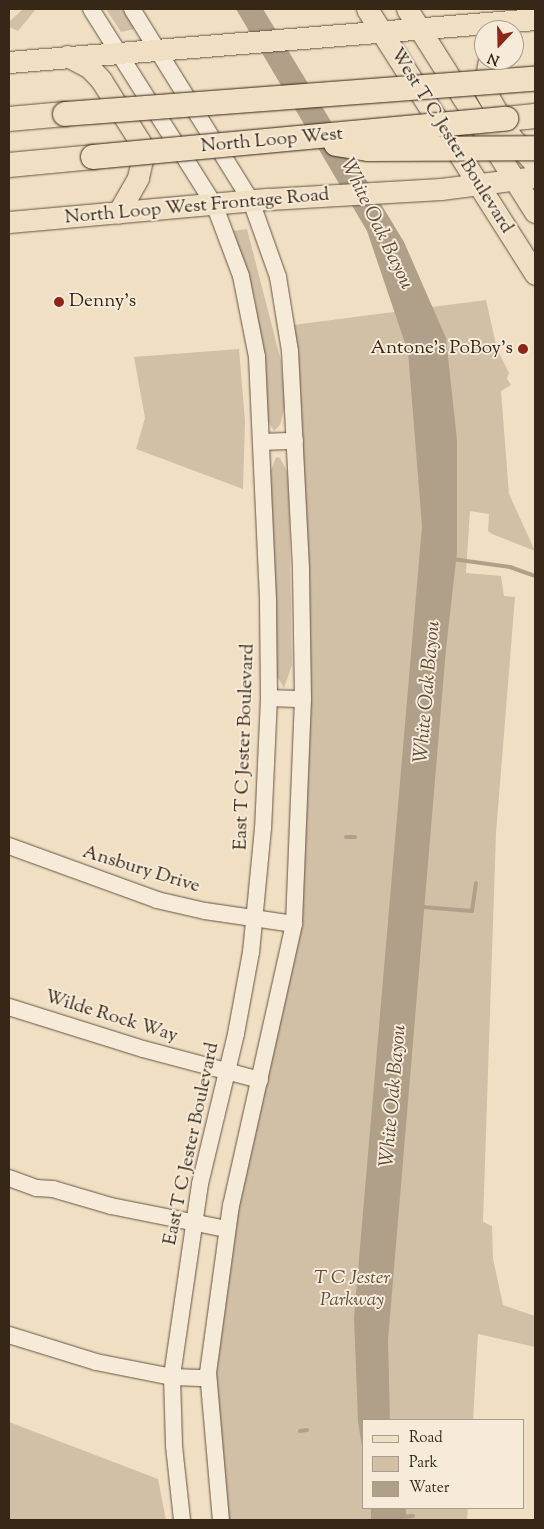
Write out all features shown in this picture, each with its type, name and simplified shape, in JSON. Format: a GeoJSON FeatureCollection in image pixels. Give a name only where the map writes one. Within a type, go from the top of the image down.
{"type":"FeatureCollection","features":[{"type":"Feature","properties":{"kind":"highway"},"geometry":{"type":"LineString","coordinates":[[9,119],[535,79]]}},
{"type":"Feature","properties":{"kind":"highway","name":"North Loop West"},"geometry":{"type":"LineString","coordinates":[[9,165],[535,116]]}},
{"type":"Feature","properties":{"kind":"highway"},"geometry":{"type":"LineString","coordinates":[[302,139],[368,149],[535,148]]}},
{"type":"Feature","properties":{"kind":"main road","name":"West T C Jester Boulevard"},"geometry":{"type":"LineString","coordinates":[[367,9],[384,32],[476,184],[535,274]]}},
{"type":"Feature","properties":{"kind":"main road","name":"West T C Jester Boulevard"},"geometry":{"type":"LineString","coordinates":[[407,9],[535,212]]}},
{"type":"Feature","properties":{"kind":"main road"},"geometry":{"type":"LineString","coordinates":[[9,62],[65,56],[527,23]]}},
{"type":"Feature","properties":{"kind":"main road"},"geometry":{"type":"LineString","coordinates":[[65,56],[90,67],[101,80],[140,142],[142,160],[138,178],[118,213]]}},
{"type":"Feature","properties":{"kind":"main road"},"geometry":{"type":"LineString","coordinates":[[487,70],[484,89],[510,137],[535,164]]}},
{"type":"Feature","properties":{"kind":"main road","name":"North Loop West Frontage Road"},"geometry":{"type":"LineString","coordinates":[[9,222],[260,200],[441,189],[535,177]]}},
{"type":"Feature","properties":{"kind":"street","name":"East T C Jester Boulevard"},"geometry":{"type":"LineString","coordinates":[[91,9],[121,53],[214,204],[237,260],[255,336],[261,442],[268,698],[264,828],[255,918],[244,991],[192,1223],[172,1376],[174,1446],[182,1520]]}},
{"type":"Feature","properties":{"kind":"street"},"geometry":{"type":"LineString","coordinates":[[132,9],[260,200],[286,312],[295,441],[301,571],[303,699],[294,924],[226,1229],[208,1378],[221,1520]]}},
{"type":"Feature","properties":{"kind":"street"},"geometry":{"type":"LineString","coordinates":[[261,442],[295,441]]}},
{"type":"Feature","properties":{"kind":"street"},"geometry":{"type":"LineString","coordinates":[[268,698],[303,699]]}},
{"type":"Feature","properties":{"kind":"street","name":"Ansbury Drive"},"geometry":{"type":"LineString","coordinates":[[9,846],[157,900],[294,924]]}},
{"type":"Feature","properties":{"kind":"street","name":"Wilde Rock Way"},"geometry":{"type":"LineString","coordinates":[[9,1007],[260,1080]]}},
{"type":"Feature","properties":{"kind":"street"},"geometry":{"type":"LineString","coordinates":[[9,1178],[36,1188],[53,1189],[111,1206],[226,1229]]}},
{"type":"Feature","properties":{"kind":"street"},"geometry":{"type":"LineString","coordinates":[[9,1335],[96,1362],[172,1376],[208,1378]]}},
{"type":"Feature","properties":{"kind":"green space"},"geometry":{"type":"Polygon","coordinates":[[[23,9],[36,9],[18,31],[9,27],[9,22],[23,9]]]}},
{"type":"Feature","properties":{"kind":"green space"},"geometry":{"type":"Polygon","coordinates":[[[106,9],[122,9],[135,29],[121,32],[106,9]]]}},
{"type":"Feature","properties":{"kind":"green space"},"geometry":{"type":"Polygon","coordinates":[[[247,229],[281,361],[285,406],[280,425],[274,431],[263,413],[262,353],[255,300],[233,231],[247,229]]]}},
{"type":"Feature","properties":{"kind":"green space","name":"T C Jester Parkway"},"geometry":{"type":"Polygon","coordinates":[[[486,300],[497,349],[509,373],[507,379],[511,385],[501,391],[509,494],[535,551],[492,534],[488,531],[489,514],[470,511],[466,573],[501,576],[504,596],[515,597],[496,833],[483,1222],[492,1226],[493,1259],[503,1305],[535,1316],[535,1347],[478,1334],[473,1419],[362,1419],[362,1509],[468,1509],[467,1520],[223,1520],[214,1395],[220,1305],[298,899],[293,325],[486,300]]]}},
{"type":"Feature","properties":{"kind":"green space"},"geometry":{"type":"Polygon","coordinates":[[[239,349],[245,421],[243,489],[136,449],[145,418],[134,357],[239,349]]]}},
{"type":"Feature","properties":{"kind":"green space"},"geometry":{"type":"Polygon","coordinates":[[[276,457],[280,458],[287,471],[289,495],[292,665],[284,688],[277,676],[270,473],[276,457]]]}},
{"type":"Feature","properties":{"kind":"green space"},"geometry":{"type":"Polygon","coordinates":[[[9,1422],[158,1479],[166,1520],[9,1520],[9,1422]]]}},
{"type":"Feature","properties":{"kind":"water","name":"White Oak Bayou"},"geometry":{"type":"Polygon","coordinates":[[[236,9],[263,9],[404,242],[446,338],[457,440],[457,552],[446,649],[388,1340],[390,1419],[362,1419],[362,1447],[358,1422],[354,1317],[422,526],[408,352],[367,231],[236,9]]]}},
{"type":"Feature","properties":{"kind":"water"},"geometry":{"type":"Polygon","coordinates":[[[371,1509],[406,1509],[406,1520],[371,1520],[371,1509]]]}},
{"type":"Feature","properties":{"kind":"waterway"},"geometry":{"type":"LineString","coordinates":[[452,559],[510,567],[535,576]]}},
{"type":"Feature","properties":{"kind":"waterway"},"geometry":{"type":"LineString","coordinates":[[346,837],[355,837]]}},
{"type":"Feature","properties":{"kind":"waterway"},"geometry":{"type":"LineString","coordinates":[[423,907],[472,911],[476,883]]}},
{"type":"Feature","properties":{"kind":"waterway"},"geometry":{"type":"LineString","coordinates":[[300,1431],[307,1430]]}},
{"type":"Feature","properties":{"kind":"waterway"},"geometry":{"type":"LineString","coordinates":[[402,1517],[413,1516]]}},
{"type":"Feature","properties":{"kind":"place","name":"Denny's"},"geometry":{"type":"Point","coordinates":[59,302]}},
{"type":"Feature","properties":{"kind":"place","name":"Antone's PoBoy's"},"geometry":{"type":"Point","coordinates":[523,349]}}]}
